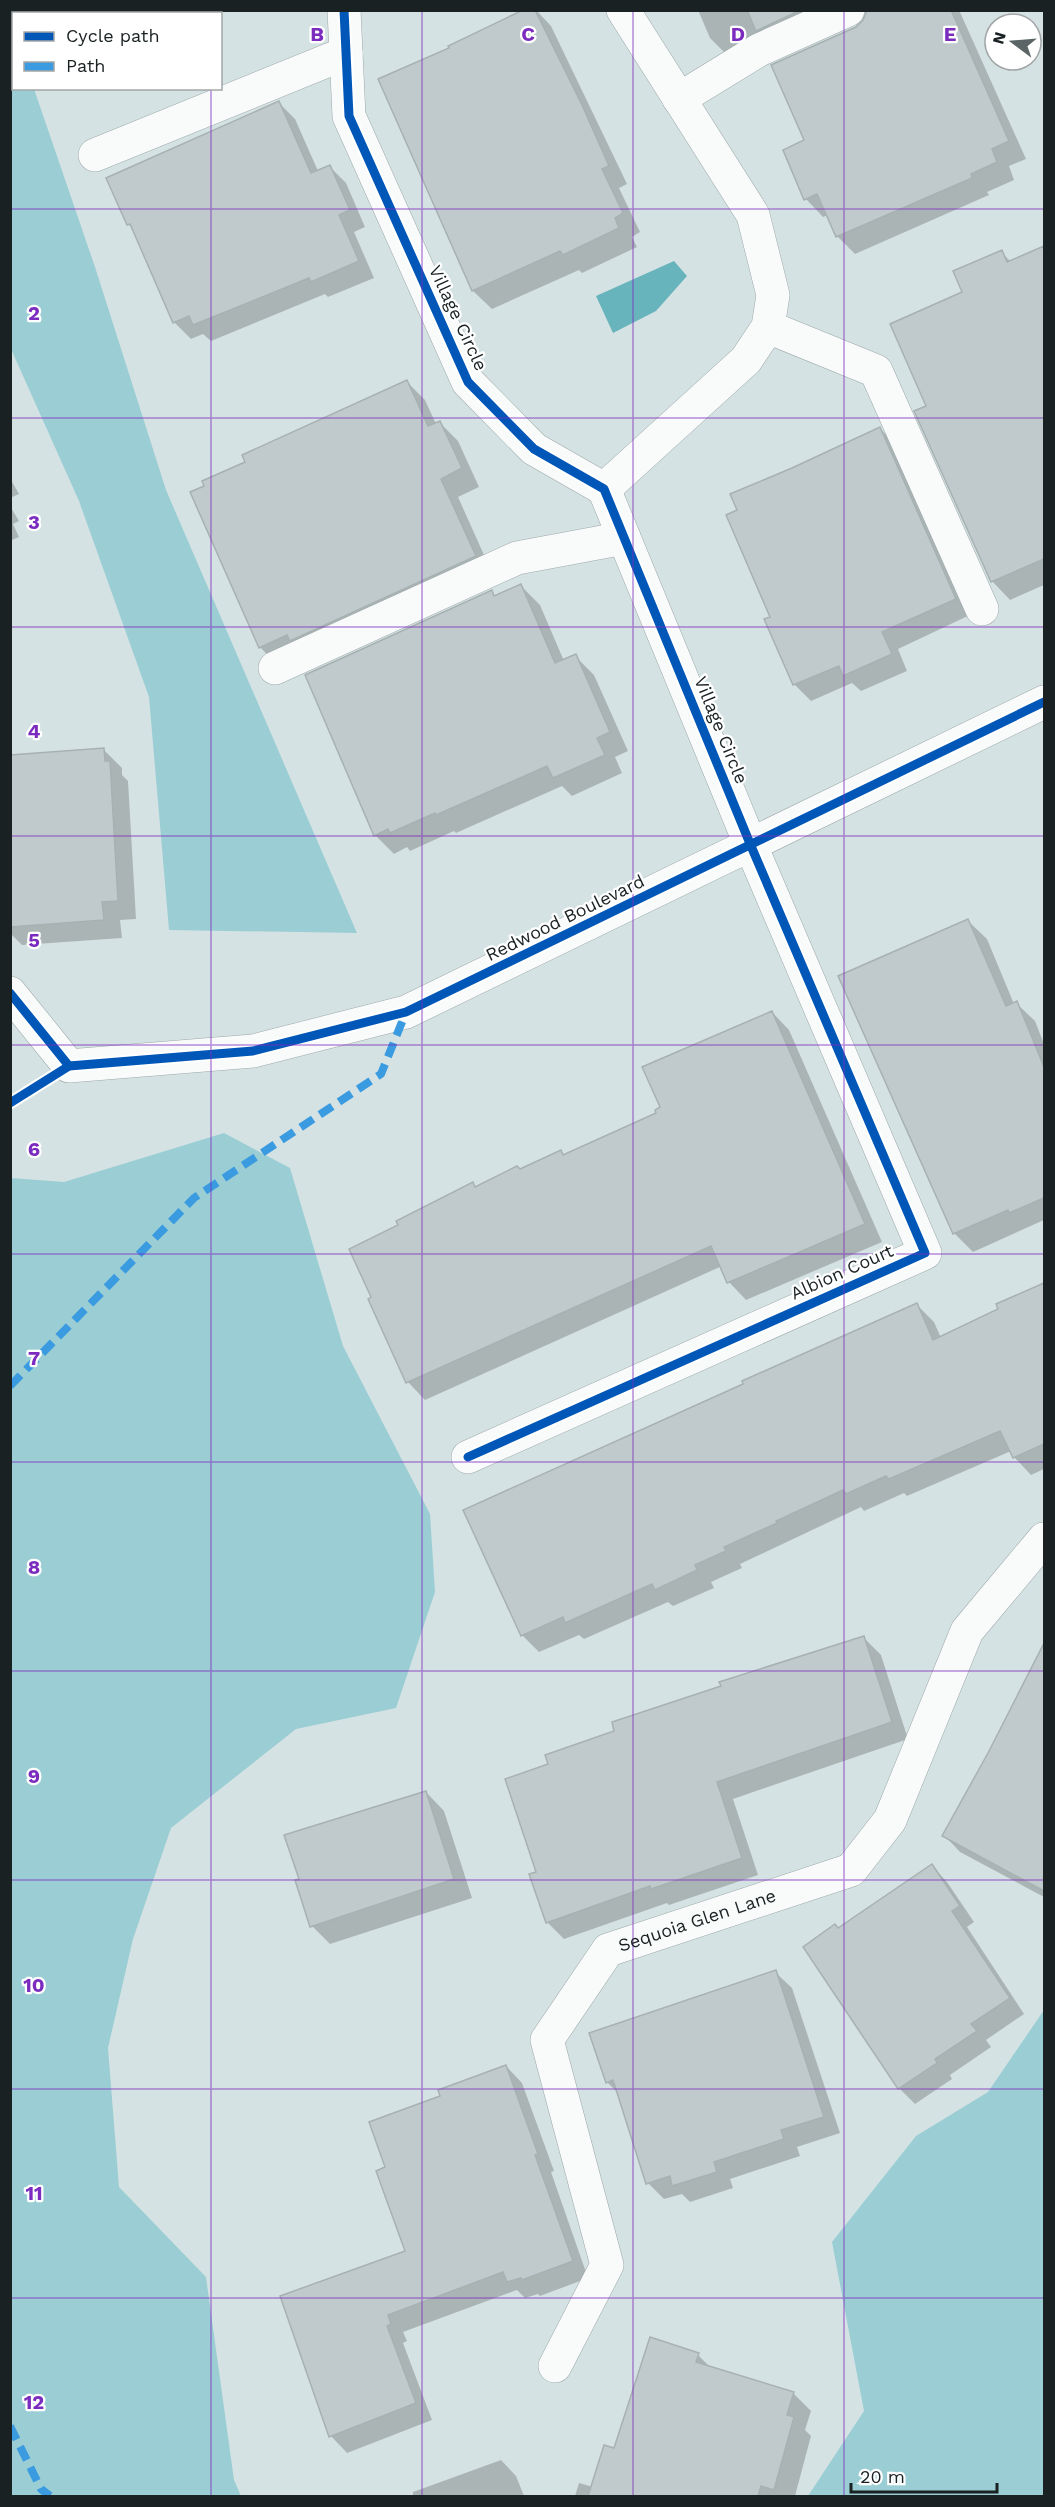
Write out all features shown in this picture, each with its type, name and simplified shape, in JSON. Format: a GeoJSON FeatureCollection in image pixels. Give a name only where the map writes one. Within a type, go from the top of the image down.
{"type":"FeatureCollection","features":[{"type":"Feature","properties":{"kind":"street","name":"Village Circle"},"geometry":{"type":"LineString","coordinates":[[344,10],[349,116],[468,382],[534,449],[604,489],[751,846]]}},
{"type":"Feature","properties":{"kind":"street"},"geometry":{"type":"LineString","coordinates":[[604,489],[746,360],[768,327],[773,294],[753,215],[623,10]]}},
{"type":"Feature","properties":{"kind":"street"},"geometry":{"type":"LineString","coordinates":[[679,99],[759,50],[848,10]]}},
{"type":"Feature","properties":{"kind":"street"},"geometry":{"type":"LineString","coordinates":[[95,155],[346,53]]}},
{"type":"Feature","properties":{"kind":"street"},"geometry":{"type":"LineString","coordinates":[[768,327],[876,371],[981,609]]}},
{"type":"Feature","properties":{"kind":"street"},"geometry":{"type":"LineString","coordinates":[[275,668],[517,558],[624,538]]}},
{"type":"Feature","properties":{"kind":"street","name":"Redwood Boulevard"},"geometry":{"type":"LineString","coordinates":[[10,993],[69,1066],[253,1051],[406,1012],[1044,702]]}},
{"type":"Feature","properties":{"kind":"street","name":"Albion Court"},"geometry":{"type":"LineString","coordinates":[[468,1457],[925,1253],[751,846]]}},
{"type":"Feature","properties":{"kind":"street","name":"Sequoia Glen Lane"},"geometry":{"type":"LineString","coordinates":[[555,2366],[607,2265],[547,2040],[608,1950],[851,1870],[890,1820],[967,1631],[1044,1539]]}},
{"type":"Feature","properties":{"kind":"shaded area"},"geometry":{"type":"Polygon","coordinates":[[[11,18],[12,90],[34,90],[95,267],[166,490],[357,933],[169,930],[149,697],[79,501],[11,349],[11,18]]]}},
{"type":"Feature","properties":{"kind":"shaded area"},"geometry":{"type":"Polygon","coordinates":[[[674,261],[687,276],[656,311],[613,333],[596,296],[674,261]]]}},
{"type":"Feature","properties":{"kind":"shaded area"},"geometry":{"type":"Polygon","coordinates":[[[224,1133],[290,1168],[343,1346],[430,1514],[435,1592],[396,1708],[296,1729],[171,1828],[133,1939],[108,2048],[119,2187],[206,2277],[234,2480],[241,2496],[11,2496],[11,1178],[64,1182],[224,1133]]]}},
{"type":"Feature","properties":{"kind":"shaded area"},"geometry":{"type":"Polygon","coordinates":[[[1044,2010],[1044,2496],[808,2496],[864,2411],[832,2242],[916,2136],[988,2092],[1044,2010]]]}},
{"type":"Feature","properties":{"kind":"building"},"geometry":{"type":"Polygon","coordinates":[[[523,10],[535,10],[582,105],[609,166],[602,169],[623,213],[615,218],[619,228],[563,255],[560,251],[472,291],[378,79],[449,48],[448,46],[523,10]]]}},
{"type":"Feature","properties":{"kind":"building"},"geometry":{"type":"Polygon","coordinates":[[[747,10],[801,10],[756,31],[747,10]]]}},
{"type":"Feature","properties":{"kind":"building"},"geometry":{"type":"Polygon","coordinates":[[[867,10],[951,10],[1009,141],[992,149],[997,162],[971,174],[972,178],[836,237],[817,194],[804,200],[783,150],[804,140],[771,65],[856,27],[863,20],[867,10]]]}},
{"type":"Feature","properties":{"kind":"building"},"geometry":{"type":"Polygon","coordinates":[[[279,101],[311,173],[330,165],[350,210],[339,215],[359,261],[311,282],[309,278],[193,325],[189,316],[173,323],[130,224],[127,225],[106,178],[279,101]]]}},
{"type":"Feature","properties":{"kind":"building"},"geometry":{"type":"Polygon","coordinates":[[[1044,246],[1044,559],[991,582],[914,411],[926,406],[890,324],[962,292],[953,271],[1002,250],[1007,262],[1044,246]]]}},
{"type":"Feature","properties":{"kind":"building"},"geometry":{"type":"Polygon","coordinates":[[[407,380],[428,426],[440,421],[462,468],[441,479],[476,556],[290,641],[287,635],[259,648],[190,492],[204,486],[202,481],[245,462],[242,455],[407,380]]]}},
{"type":"Feature","properties":{"kind":"building"},"geometry":{"type":"Polygon","coordinates":[[[880,427],[956,599],[882,632],[892,654],[843,676],[839,666],[793,685],[764,619],[770,617],[726,515],[737,510],[730,494],[880,427]]]}},
{"type":"Feature","properties":{"kind":"building"},"geometry":{"type":"Polygon","coordinates":[[[521,584],[555,663],[576,654],[610,732],[597,738],[605,755],[553,778],[547,766],[436,815],[435,813],[390,833],[388,829],[374,836],[305,675],[492,590],[494,596],[521,584]]]}},
{"type":"Feature","properties":{"kind":"building"},"geometry":{"type":"Polygon","coordinates":[[[104,748],[105,761],[110,761],[118,901],[102,902],[104,920],[10,927],[10,755],[104,748]]]}},
{"type":"Feature","properties":{"kind":"building"},"geometry":{"type":"Polygon","coordinates":[[[968,919],[1006,1006],[1017,1001],[1044,1067],[1044,1198],[1009,1213],[1008,1210],[953,1234],[838,976],[968,919]]]}},
{"type":"Feature","properties":{"kind":"building"},"geometry":{"type":"Polygon","coordinates":[[[772,1011],[865,1224],[727,1283],[711,1246],[406,1383],[368,1299],[371,1297],[349,1249],[398,1225],[396,1221],[473,1182],[475,1187],[517,1166],[520,1169],[561,1150],[563,1155],[656,1113],[655,1110],[660,1107],[642,1067],[772,1011]]]}},
{"type":"Feature","properties":{"kind":"building"},"geometry":{"type":"Polygon","coordinates":[[[1044,1283],[1044,1444],[1013,1458],[1000,1431],[889,1479],[886,1476],[846,1494],[843,1490],[724,1547],[726,1551],[695,1565],[697,1570],[655,1590],[652,1584],[565,1623],[563,1617],[521,1636],[463,1510],[917,1303],[933,1340],[998,1309],[996,1304],[1044,1283]]]}},
{"type":"Feature","properties":{"kind":"building"},"geometry":{"type":"Polygon","coordinates":[[[864,1636],[892,1722],[717,1782],[742,1858],[651,1889],[650,1886],[546,1923],[529,1874],[536,1872],[505,1779],[548,1764],[545,1755],[614,1731],[612,1722],[721,1686],[719,1682],[864,1636]]]}},
{"type":"Feature","properties":{"kind":"building"},"geometry":{"type":"Polygon","coordinates":[[[1044,1643],[1044,1891],[942,1836],[988,1753],[1044,1643]]]}},
{"type":"Feature","properties":{"kind":"building"},"geometry":{"type":"Polygon","coordinates":[[[426,1791],[454,1879],[310,1927],[295,1880],[299,1879],[284,1835],[426,1791]]]}},
{"type":"Feature","properties":{"kind":"building"},"geometry":{"type":"Polygon","coordinates":[[[932,1864],[960,1906],[952,1911],[1010,1998],[971,2024],[977,2031],[935,2059],[937,2063],[898,2089],[803,1947],[835,1924],[838,1928],[932,1864]]]}},
{"type":"Feature","properties":{"kind":"building"},"geometry":{"type":"Polygon","coordinates":[[[776,1970],[824,2117],[781,2130],[784,2139],[714,2162],[717,2172],[672,2186],[670,2176],[646,2184],[613,2080],[606,2083],[589,2033],[776,1970]]]}},
{"type":"Feature","properties":{"kind":"building"},"geometry":{"type":"Polygon","coordinates":[[[506,2065],[573,2261],[522,2280],[521,2278],[507,2282],[503,2272],[388,2315],[391,2324],[387,2326],[416,2403],[329,2437],[280,2296],[405,2251],[376,2171],[385,2167],[369,2122],[440,2096],[438,2090],[506,2065]]]}},
{"type":"Feature","properties":{"kind":"building"},"geometry":{"type":"Polygon","coordinates":[[[650,2337],[699,2353],[696,2362],[794,2392],[787,2415],[794,2417],[774,2490],[761,2486],[758,2496],[588,2496],[604,2445],[614,2448],[650,2337]]]}},
{"type":"Feature","properties":{"kind":"marked path"},"geometry":{"type":"LineString","coordinates":[[10,1386],[194,1198],[381,1074],[406,1012]]}},
{"type":"Feature","properties":{"kind":"marked path"},"geometry":{"type":"LineString","coordinates":[[10,2426],[41,2489],[50,2496]]}},
{"type":"Feature","properties":{"kind":"cycle path"},"geometry":{"type":"LineString","coordinates":[[344,10],[349,116],[468,382],[534,449],[604,489],[751,846],[925,1253],[468,1457]]}},
{"type":"Feature","properties":{"kind":"cycle path"},"geometry":{"type":"LineString","coordinates":[[10,1103],[69,1066],[253,1051],[406,1012],[1044,702]]}},
{"type":"Feature","properties":{"kind":"cycle path"},"geometry":{"type":"LineString","coordinates":[[10,993],[69,1066]]}}]}
